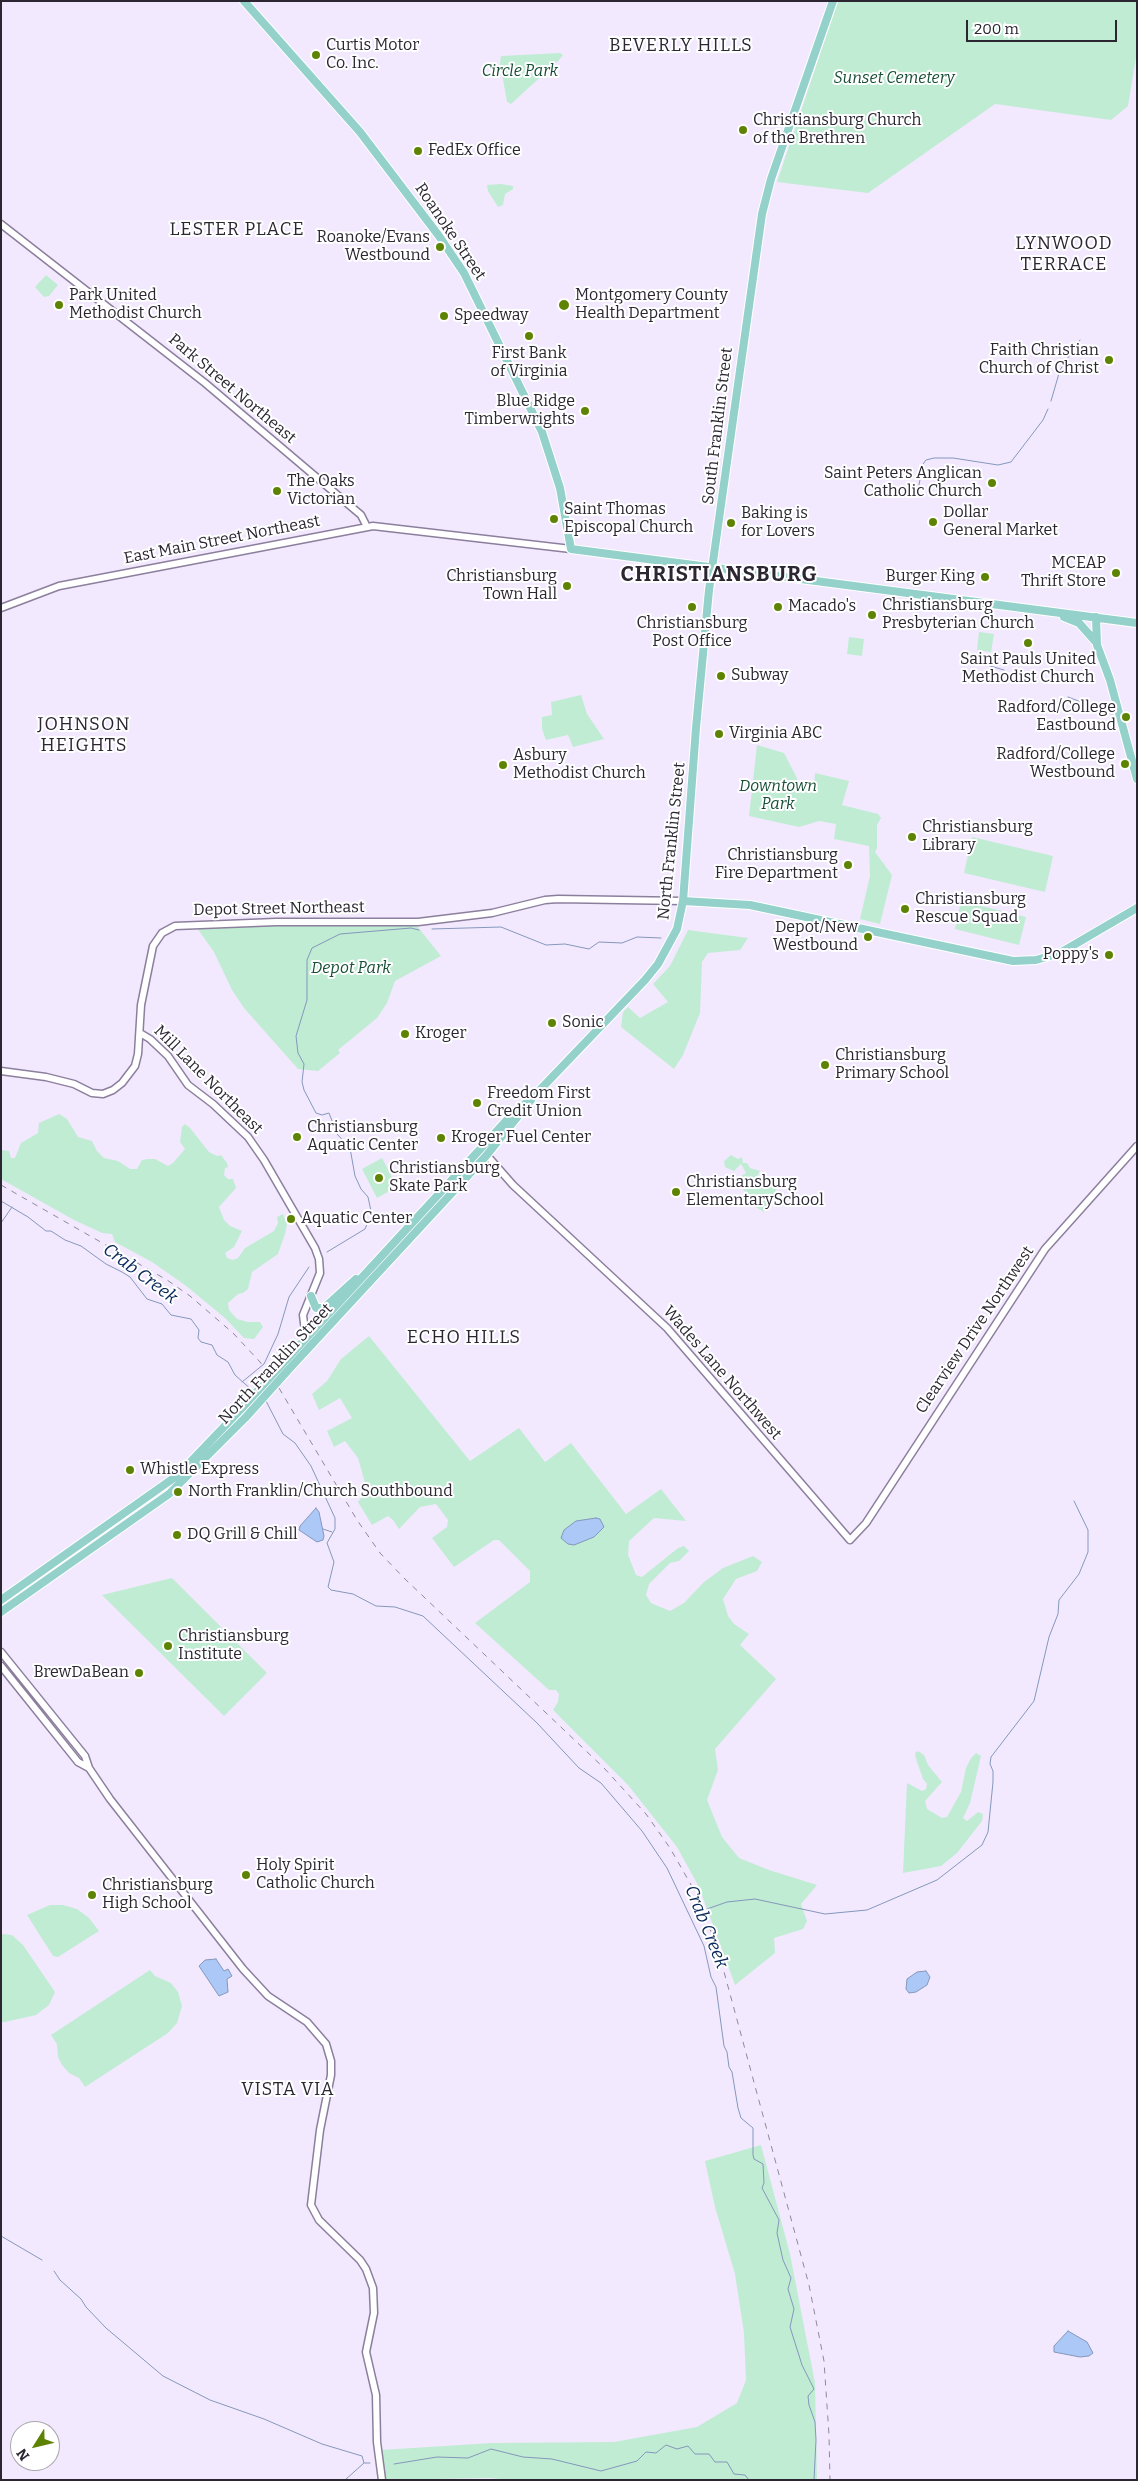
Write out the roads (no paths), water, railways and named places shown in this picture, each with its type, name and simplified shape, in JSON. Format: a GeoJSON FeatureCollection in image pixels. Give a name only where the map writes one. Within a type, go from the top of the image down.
{"type":"FeatureCollection","features":[{"type":"Feature","properties":{"kind":"main road","name":"Roanoke Street"},"geometry":{"type":"LineString","coordinates":[[244,1],[360,132],[443,241],[464,273],[542,432],[560,488],[571,548]]}},
{"type":"Feature","properties":{"kind":"main road","name":"South Franklin Street"},"geometry":{"type":"LineString","coordinates":[[714,568],[739,368],[762,214],[771,179],[833,1]]}},
{"type":"Feature","properties":{"kind":"main road"},"geometry":{"type":"LineString","coordinates":[[571,548],[1137,623]]}},
{"type":"Feature","properties":{"kind":"main road","name":"North Franklin Street"},"geometry":{"type":"LineString","coordinates":[[1,1612],[169,1494],[246,1417],[514,1125],[535,1095],[658,964],[677,928],[683,901],[705,630],[714,568]]}},
{"type":"Feature","properties":{"kind":"main road"},"geometry":{"type":"LineString","coordinates":[[1053,612],[1079,623],[1093,637],[1112,686],[1137,779]]}},
{"type":"Feature","properties":{"kind":"main road"},"geometry":{"type":"LineString","coordinates":[[1096,617],[1097,645]]}},
{"type":"Feature","properties":{"kind":"main road"},"geometry":{"type":"LineString","coordinates":[[683,901],[750,905],[1013,961],[1036,960],[1060,953],[1137,908]]}},
{"type":"Feature","properties":{"kind":"main road","name":"North Franklin Street"},"geometry":{"type":"LineString","coordinates":[[1,1600],[178,1475],[519,1107],[535,1095]]}},
{"type":"Feature","properties":{"kind":"main road"},"geometry":{"type":"LineString","coordinates":[[311,1296],[316,1308],[324,1308],[347,1285],[366,1272]]}},
{"type":"Feature","properties":{"kind":"street","name":"Park Street Northeast"},"geometry":{"type":"LineString","coordinates":[[1,224],[205,383],[360,515],[367,527]]}},
{"type":"Feature","properties":{"kind":"street","name":"East Main Street Northeast"},"geometry":{"type":"LineString","coordinates":[[1,608],[59,586],[162,564],[381,525],[571,548]]}},
{"type":"Feature","properties":{"kind":"street","name":"Depot Street Northeast"},"geometry":{"type":"LineString","coordinates":[[1,1071],[46,1076],[92,1093],[103,1094],[113,1090],[129,1076],[137,1060],[141,1004],[153,946],[162,932],[175,926],[282,922],[424,921],[492,913],[558,899],[683,901]]}},
{"type":"Feature","properties":{"kind":"street","name":"Mill Lane Northeast"},"geometry":{"type":"LineString","coordinates":[[140,1033],[150,1039],[168,1056],[188,1085],[232,1120],[264,1160],[317,1254],[320,1273],[303,1314],[305,1331],[308,1335]]}},
{"type":"Feature","properties":{"kind":"street","name":"Clearview Drive Northwest"},"geometry":{"type":"LineString","coordinates":[[850,1540],[866,1523],[1045,1250],[1137,1146]]}},
{"type":"Feature","properties":{"kind":"street","name":"Wades Lane Northwest"},"geometry":{"type":"LineString","coordinates":[[481,1148],[513,1185],[667,1328],[850,1540]]}},
{"type":"Feature","properties":{"kind":"street"},"geometry":{"type":"LineString","coordinates":[[1,1652],[85,1756],[89,1768],[110,1799],[258,1986],[278,2004],[314,2029],[326,2044],[331,2061],[331,2075],[319,2140],[311,2205],[319,2220],[360,2260],[373,2288],[374,2308],[366,2352],[376,2395],[377,2442],[382,2480]]}},
{"type":"Feature","properties":{"kind":"street"},"geometry":{"type":"LineString","coordinates":[[1,1666],[78,1762],[89,1768]]}},
{"type":"Feature","properties":{"kind":"water"},"geometry":{"type":"Polygon","coordinates":[[[316,1508],[319,1512],[324,1536],[323,1540],[317,1542],[299,1530],[300,1526],[316,1508]]]}},
{"type":"Feature","properties":{"kind":"water"},"geometry":{"type":"Polygon","coordinates":[[[600,1519],[604,1527],[594,1537],[574,1545],[568,1544],[561,1538],[564,1530],[576,1521],[600,1519]]]}},
{"type":"Feature","properties":{"kind":"water"},"geometry":{"type":"Polygon","coordinates":[[[216,1959],[224,1971],[228,1969],[232,1976],[227,1979],[228,1992],[219,1996],[199,1966],[205,1960],[216,1959]]]}},
{"type":"Feature","properties":{"kind":"water"},"geometry":{"type":"Polygon","coordinates":[[[926,1971],[930,1977],[927,1985],[916,1992],[909,1993],[906,1989],[907,1979],[917,1972],[926,1971]]]}},
{"type":"Feature","properties":{"kind":"water"},"geometry":{"type":"Polygon","coordinates":[[[1068,2331],[1087,2342],[1093,2353],[1089,2356],[1080,2357],[1054,2352],[1054,2346],[1068,2331]]]}},
{"type":"Feature","properties":{"kind":"waterway"},"geometry":{"type":"LineString","coordinates":[[1076,346],[1080,340]]}},
{"type":"Feature","properties":{"kind":"waterway"},"geometry":{"type":"LineString","coordinates":[[1051,401],[1060,370],[1073,350]]}},
{"type":"Feature","properties":{"kind":"waterway"},"geometry":{"type":"LineString","coordinates":[[919,485],[923,464],[926,460],[953,458],[998,465],[1011,462],[1043,420],[1048,409]]}},
{"type":"Feature","properties":{"kind":"waterway"},"geometry":{"type":"LineString","coordinates":[[973,661],[1004,670]]}},
{"type":"Feature","properties":{"kind":"waterway"},"geometry":{"type":"LineString","coordinates":[[1068,697],[1112,714]]}},
{"type":"Feature","properties":{"kind":"waterway"},"geometry":{"type":"LineString","coordinates":[[432,929],[501,927],[546,945],[565,944],[589,949],[599,942],[622,943],[637,937],[661,938]]}},
{"type":"Feature","properties":{"kind":"waterway"},"geometry":{"type":"LineString","coordinates":[[371,1211],[368,1197],[361,1189],[355,1176],[350,1148],[337,1134],[329,1113],[322,1115],[316,1113],[304,1090],[302,1082],[304,1064],[298,1053],[296,1036],[307,1000],[307,960],[312,948],[340,934],[411,928],[419,930]]}},
{"type":"Feature","properties":{"kind":"waterway","name":"Crab Creek"},"geometry":{"type":"LineString","coordinates":[[1,1201],[28,1217],[46,1231],[51,1231],[65,1240],[81,1246],[106,1264],[130,1277],[147,1299],[162,1304],[171,1315],[191,1319],[199,1330],[198,1338],[201,1342],[212,1345],[217,1355],[228,1362],[235,1375],[253,1391]]}},
{"type":"Feature","properties":{"kind":"waterway"},"geometry":{"type":"LineString","coordinates":[[1,1223],[12,1207]]}},
{"type":"Feature","properties":{"kind":"waterway"},"geometry":{"type":"LineString","coordinates":[[327,1252],[365,1229],[367,1224]]}},
{"type":"Feature","properties":{"kind":"waterway"},"geometry":{"type":"LineString","coordinates":[[242,1382],[264,1364],[278,1334],[289,1297],[309,1267]]}},
{"type":"Feature","properties":{"kind":"waterway","name":"Crab Creek"},"geometry":{"type":"LineString","coordinates":[[266,1401],[283,1434],[295,1443],[311,1466],[335,1518],[335,1529],[327,1543],[334,1562],[328,1587],[331,1590],[353,1594],[376,1606],[395,1607],[423,1616],[537,1723],[579,1768],[601,1783],[642,1831],[667,1868],[704,1946],[711,1977],[716,1987],[724,2046],[732,2072],[738,2108],[741,2118],[753,2128],[754,2159],[763,2164],[764,2183],[762,2188],[779,2220],[777,2233],[783,2260],[791,2278],[788,2289],[794,2309],[790,2327],[802,2365],[814,2389],[808,2396],[815,2422],[814,2480]]}},
{"type":"Feature","properties":{"kind":"waterway"},"geometry":{"type":"LineString","coordinates":[[707,1909],[727,1902],[755,1899],[825,1914],[867,1910],[937,1880],[982,1845],[988,1832],[993,1782],[993,1771],[990,1764],[991,1757],[1034,1701],[1049,1637],[1058,1614],[1059,1600],[1079,1574],[1088,1552],[1088,1530],[1074,1501]]}},
{"type":"Feature","properties":{"kind":"waterway","name":"Crab Creek"},"geometry":{"type":"LineString","coordinates":[[323,1529],[332,1532]]}},
{"type":"Feature","properties":{"kind":"waterway"},"geometry":{"type":"LineString","coordinates":[[1,2236],[42,2260]]}},
{"type":"Feature","properties":{"kind":"waterway"},"geometry":{"type":"LineString","coordinates":[[54,2271],[60,2280],[81,2299],[106,2328],[163,2376],[210,2400],[264,2419],[322,2444],[362,2456],[364,2463]]}},
{"type":"Feature","properties":{"kind":"waterway"},"geometry":{"type":"LineString","coordinates":[[394,2464],[437,2457],[468,2458],[491,2449],[523,2457],[552,2459],[601,2471],[637,2461],[646,2452],[656,2453],[666,2445],[677,2449],[688,2446],[695,2454],[709,2454],[715,2462],[727,2462],[734,2474],[745,2475],[749,2480]]}},
{"type":"Feature","properties":{"kind":"waterway"},"geometry":{"type":"LineString","coordinates":[[345,2480],[364,2463]]}},
{"type":"Feature","properties":{"kind":"waterway"},"geometry":{"type":"LineString","coordinates":[[365,2463],[370,2463]]}},
{"type":"Feature","properties":{"kind":"railway"},"geometry":{"type":"LineString","coordinates":[[1,1185],[167,1280],[190,1296],[233,1333],[260,1362],[279,1388],[357,1520],[380,1553],[604,1768],[646,1814],[670,1848],[694,1890],[717,1946],[809,2285],[824,2361],[830,2480]]}},
{"type":"Feature","properties":{"kind":"place","name":"Curtis Motor Co. Inc."},"geometry":{"type":"Point","coordinates":[316,55]}},
{"type":"Feature","properties":{"kind":"place","name":"Christiansburg Church of the Brethren"},"geometry":{"type":"Point","coordinates":[743,130]}},
{"type":"Feature","properties":{"kind":"place","name":"FedEx Office"},"geometry":{"type":"Point","coordinates":[418,151]}},
{"type":"Feature","properties":{"kind":"place","name":"Roanoke/Evans Westbound"},"geometry":{"type":"Point","coordinates":[440,247]}},
{"type":"Feature","properties":{"kind":"place","name":"Park United Methodist Church"},"geometry":{"type":"Point","coordinates":[59,305]}},
{"type":"Feature","properties":{"kind":"place","name":"Montgomery County Health Department"},"geometry":{"type":"Point","coordinates":[564,305]}},
{"type":"Feature","properties":{"kind":"place","name":"Speedway"},"geometry":{"type":"Point","coordinates":[444,316]}},
{"type":"Feature","properties":{"kind":"place","name":"First Bank of Virginia"},"geometry":{"type":"Point","coordinates":[529,336]}},
{"type":"Feature","properties":{"kind":"place","name":"Faith Christian Church of Christ"},"geometry":{"type":"Point","coordinates":[1109,360]}},
{"type":"Feature","properties":{"kind":"place","name":"Blue Ridge Timberwrights"},"geometry":{"type":"Point","coordinates":[585,411]}},
{"type":"Feature","properties":{"kind":"place","name":"Saint Peters Anglican Catholic Church"},"geometry":{"type":"Point","coordinates":[992,483]}},
{"type":"Feature","properties":{"kind":"place","name":"The Oaks Victorian"},"geometry":{"type":"Point","coordinates":[277,491]}},
{"type":"Feature","properties":{"kind":"place","name":"Saint Thomas Episcopal Church"},"geometry":{"type":"Point","coordinates":[554,519]}},
{"type":"Feature","properties":{"kind":"place","name":"Dollar General Market"},"geometry":{"type":"Point","coordinates":[933,522]}},
{"type":"Feature","properties":{"kind":"place","name":"Baking is for Lovers"},"geometry":{"type":"Point","coordinates":[731,523]}},
{"type":"Feature","properties":{"kind":"place","name":"MCEAP Thrift Store"},"geometry":{"type":"Point","coordinates":[1116,573]}},
{"type":"Feature","properties":{"kind":"place","name":"Burger King"},"geometry":{"type":"Point","coordinates":[985,577]}},
{"type":"Feature","properties":{"kind":"place","name":"Christiansburg Town Hall"},"geometry":{"type":"Point","coordinates":[567,586]}},
{"type":"Feature","properties":{"kind":"place","name":"Christiansburg Post Office"},"geometry":{"type":"Point","coordinates":[692,607]}},
{"type":"Feature","properties":{"kind":"place","name":"Macado's"},"geometry":{"type":"Point","coordinates":[778,607]}},
{"type":"Feature","properties":{"kind":"place","name":"Christiansburg Presbyterian Church"},"geometry":{"type":"Point","coordinates":[872,615]}},
{"type":"Feature","properties":{"kind":"place","name":"Saint Pauls United Methodist Church"},"geometry":{"type":"Point","coordinates":[1028,643]}},
{"type":"Feature","properties":{"kind":"place","name":"Subway"},"geometry":{"type":"Point","coordinates":[721,676]}},
{"type":"Feature","properties":{"kind":"place","name":"Radford/College Eastbound"},"geometry":{"type":"Point","coordinates":[1126,717]}},
{"type":"Feature","properties":{"kind":"place","name":"Virginia ABC"},"geometry":{"type":"Point","coordinates":[719,734]}},
{"type":"Feature","properties":{"kind":"place","name":"Radford/College Westbound"},"geometry":{"type":"Point","coordinates":[1125,764]}},
{"type":"Feature","properties":{"kind":"place","name":"Asbury Methodist Church"},"geometry":{"type":"Point","coordinates":[503,765]}},
{"type":"Feature","properties":{"kind":"place","name":"Christiansburg Library"},"geometry":{"type":"Point","coordinates":[912,837]}},
{"type":"Feature","properties":{"kind":"place","name":"Christiansburg Fire Department"},"geometry":{"type":"Point","coordinates":[848,865]}},
{"type":"Feature","properties":{"kind":"place","name":"Christiansburg Rescue Squad"},"geometry":{"type":"Point","coordinates":[905,909]}},
{"type":"Feature","properties":{"kind":"place","name":"Depot/New Westbound"},"geometry":{"type":"Point","coordinates":[868,937]}},
{"type":"Feature","properties":{"kind":"place","name":"Poppy's"},"geometry":{"type":"Point","coordinates":[1109,955]}},
{"type":"Feature","properties":{"kind":"place","name":"Sonic"},"geometry":{"type":"Point","coordinates":[552,1023]}},
{"type":"Feature","properties":{"kind":"place","name":"Kroger"},"geometry":{"type":"Point","coordinates":[405,1034]}},
{"type":"Feature","properties":{"kind":"place","name":"Christiansburg Primary School"},"geometry":{"type":"Point","coordinates":[825,1065]}},
{"type":"Feature","properties":{"kind":"place","name":"Freedom First Credit Union"},"geometry":{"type":"Point","coordinates":[477,1103]}},
{"type":"Feature","properties":{"kind":"place","name":"Christiansburg Aquatic Center"},"geometry":{"type":"Point","coordinates":[297,1137]}},
{"type":"Feature","properties":{"kind":"place","name":"Kroger Fuel Center"},"geometry":{"type":"Point","coordinates":[441,1138]}},
{"type":"Feature","properties":{"kind":"place","name":"Christiansburg Skate Park"},"geometry":{"type":"Point","coordinates":[379,1178]}},
{"type":"Feature","properties":{"kind":"place","name":"Christiansburg ElementarySchool"},"geometry":{"type":"Point","coordinates":[676,1192]}},
{"type":"Feature","properties":{"kind":"place","name":"Aquatic Center"},"geometry":{"type":"Point","coordinates":[291,1219]}},
{"type":"Feature","properties":{"kind":"place","name":"Whistle Express"},"geometry":{"type":"Point","coordinates":[130,1470]}},
{"type":"Feature","properties":{"kind":"place","name":"North Franklin/Church Southbound"},"geometry":{"type":"Point","coordinates":[178,1492]}},
{"type":"Feature","properties":{"kind":"place","name":"DQ Grill & Chill"},"geometry":{"type":"Point","coordinates":[177,1535]}},
{"type":"Feature","properties":{"kind":"place","name":"Christiansburg Institute"},"geometry":{"type":"Point","coordinates":[168,1646]}},
{"type":"Feature","properties":{"kind":"place","name":"BrewDaBean"},"geometry":{"type":"Point","coordinates":[139,1673]}},
{"type":"Feature","properties":{"kind":"place","name":"Holy Spirit Catholic Church"},"geometry":{"type":"Point","coordinates":[246,1875]}},
{"type":"Feature","properties":{"kind":"place","name":"Christiansburg High School"},"geometry":{"type":"Point","coordinates":[92,1895]}},
{"type":"Feature","properties":{"kind":"district","name":"BEVERLY HILLS"},"geometry":{"type":"Point","coordinates":[681,46]}},
{"type":"Feature","properties":{"kind":"district","name":"LESTER PLACE"},"geometry":{"type":"Point","coordinates":[237,230]}},
{"type":"Feature","properties":{"kind":"district","name":"LYNWOOD TERRACE"},"geometry":{"type":"Point","coordinates":[1064,254]}},
{"type":"Feature","properties":{"kind":"district","name":"CHRISTIANSBURG"},"geometry":{"type":"Point","coordinates":[719,575]}},
{"type":"Feature","properties":{"kind":"district","name":"JOHNSON HEIGHTS"},"geometry":{"type":"Point","coordinates":[84,735]}},
{"type":"Feature","properties":{"kind":"district","name":"ECHO HILLS"},"geometry":{"type":"Point","coordinates":[464,1338]}},
{"type":"Feature","properties":{"kind":"district","name":"VISTA VIA"},"geometry":{"type":"Point","coordinates":[288,2090]}},
{"type":"Feature","properties":{"kind":"park label","name":"Circle Park"},"geometry":{"type":"Point","coordinates":[520,72]}},
{"type":"Feature","properties":{"kind":"park label","name":"Sunset Cemetery"},"geometry":{"type":"Point","coordinates":[894,79]}},
{"type":"Feature","properties":{"kind":"park label","name":"Downtown Park"},"geometry":{"type":"Point","coordinates":[778,796]}},
{"type":"Feature","properties":{"kind":"park label","name":"Depot Park"},"geometry":{"type":"Point","coordinates":[351,969]}}]}
